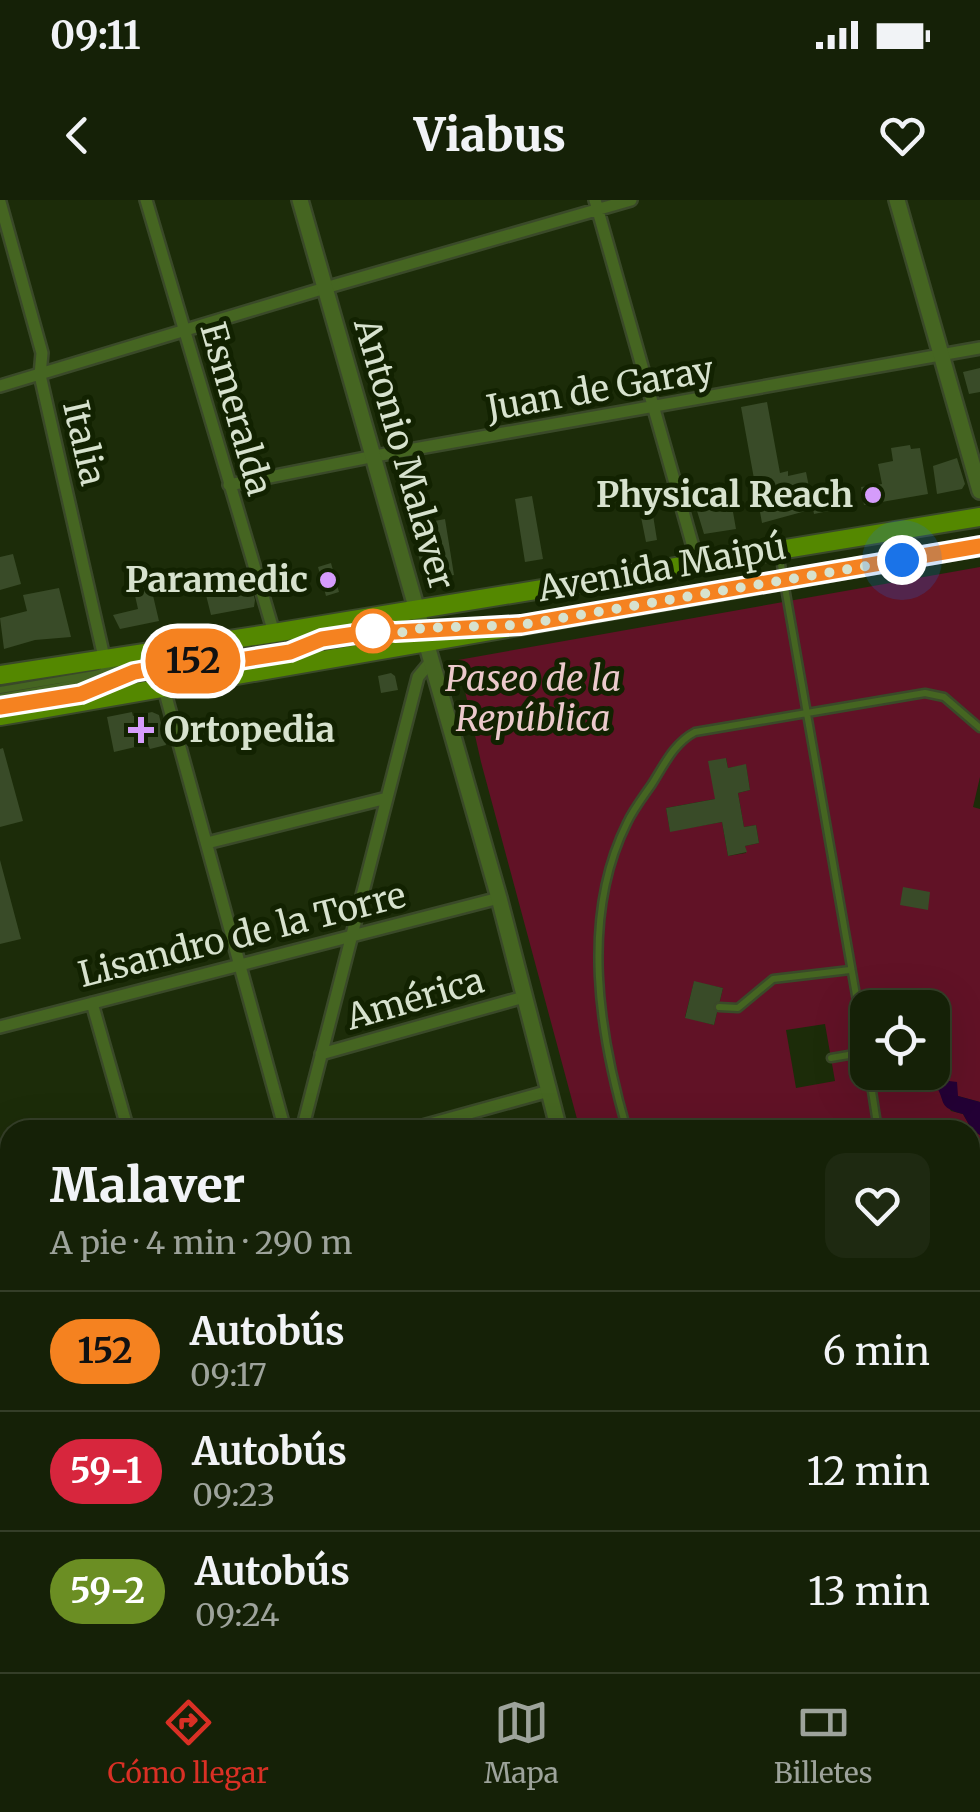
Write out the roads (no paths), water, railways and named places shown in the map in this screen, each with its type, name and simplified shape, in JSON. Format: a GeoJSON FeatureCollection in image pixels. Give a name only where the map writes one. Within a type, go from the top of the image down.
{"type":"FeatureCollection","features":[{"type":"Feature","properties":{"kind":"main road","name":"Avenida Maipú"},"geometry":{"type":"LineString","coordinates":[[0,675],[102,668],[285,643],[416,608],[980,517]]}},
{"type":"Feature","properties":{"kind":"main road","name":"Avenida Maipú"},"geometry":{"type":"LineString","coordinates":[[0,716],[115,687],[164,689],[980,546]]}},
{"type":"Feature","properties":{"kind":"street","name":"Esmeralda"},"geometry":{"type":"LineString","coordinates":[[146,200],[230,485],[285,643]]}},
{"type":"Feature","properties":{"kind":"street","name":"Antonio Malaver"},"geometry":{"type":"LineString","coordinates":[[300,200],[499,898],[556,1120]]}},
{"type":"Feature","properties":{"kind":"street"},"geometry":{"type":"LineString","coordinates":[[0,386],[597,205],[631,200]]}},
{"type":"Feature","properties":{"kind":"street"},"geometry":{"type":"LineString","coordinates":[[897,200],[980,491]]}},
{"type":"Feature","properties":{"kind":"street","name":"Italia"},"geometry":{"type":"LineString","coordinates":[[0,202],[42,353],[40,375],[102,668],[115,687]]}},
{"type":"Feature","properties":{"kind":"street"},"geometry":{"type":"LineString","coordinates":[[597,205],[697,561]]}},
{"type":"Feature","properties":{"kind":"street","name":"Juan de Garay"},"geometry":{"type":"LineString","coordinates":[[230,485],[980,348]]}},
{"type":"Feature","properties":{"kind":"street"},"geometry":{"type":"LineString","coordinates":[[304,1120],[427,644]]}},
{"type":"Feature","properties":{"kind":"street"},"geometry":{"type":"LineString","coordinates":[[164,689],[283,1120]]}},
{"type":"Feature","properties":{"kind":"street"},"geometry":{"type":"LineString","coordinates":[[207,843],[386,798]]}},
{"type":"Feature","properties":{"kind":"street","name":"Lisandro de la Torre"},"geometry":{"type":"LineString","coordinates":[[0,1027],[499,898]]}},
{"type":"Feature","properties":{"kind":"street","name":"América"},"geometry":{"type":"LineString","coordinates":[[320,1054],[524,997]]}},
{"type":"Feature","properties":{"kind":"street"},"geometry":{"type":"LineString","coordinates":[[92,1002],[125,1120]]}},
{"type":"Feature","properties":{"kind":"street"},"geometry":{"type":"LineString","coordinates":[[443,1120],[549,1090]]}},
{"type":"Feature","properties":{"kind":"lane"},"geometry":{"type":"LineString","coordinates":[[778,548],[854,990]]}},
{"type":"Feature","properties":{"kind":"lane"},"geometry":{"type":"LineString","coordinates":[[285,643],[305,646],[382,630],[427,644]]}},
{"type":"Feature","properties":{"kind":"lane"},"geometry":{"type":"LineString","coordinates":[[200,664],[285,643],[322,643]]}},
{"type":"Feature","properties":{"kind":"lane"},"geometry":{"type":"LineString","coordinates":[[0,708],[115,687],[226,659]]}},
{"type":"Feature","properties":{"kind":"lane"},"geometry":{"type":"LineString","coordinates":[[0,693],[102,668]]}},
{"type":"Feature","properties":{"kind":"lane"},"geometry":{"type":"LineString","coordinates":[[624,1120],[614,1087],[601,1009],[598,949],[605,885],[626,824],[676,746],[694,732],[926,693],[944,697],[980,728]]}},
{"type":"Feature","properties":{"kind":"lane"},"geometry":{"type":"LineString","coordinates":[[719,1007],[738,1008],[774,980],[850,970]]}},
{"type":"Feature","properties":{"kind":"lane"},"geometry":{"type":"LineString","coordinates":[[831,1058],[850,1055]]}},
{"type":"Feature","properties":{"kind":"lane"},"geometry":{"type":"LineString","coordinates":[[872,1090],[876,1120]]}},
{"type":"Feature","properties":{"kind":"place","name":"Physical Reach"},"geometry":{"type":"Point","coordinates":[873,495]}},
{"type":"Feature","properties":{"kind":"place","name":"Paramedic"},"geometry":{"type":"Point","coordinates":[328,580]}},
{"type":"Feature","properties":{"kind":"place","name":"Ortopedia"},"geometry":{"type":"Point","coordinates":[141,730]}},
{"type":"Feature","properties":{"kind":"park label","name":"Paseo de la República"},"geometry":{"type":"Point","coordinates":[533,699]}}]}
